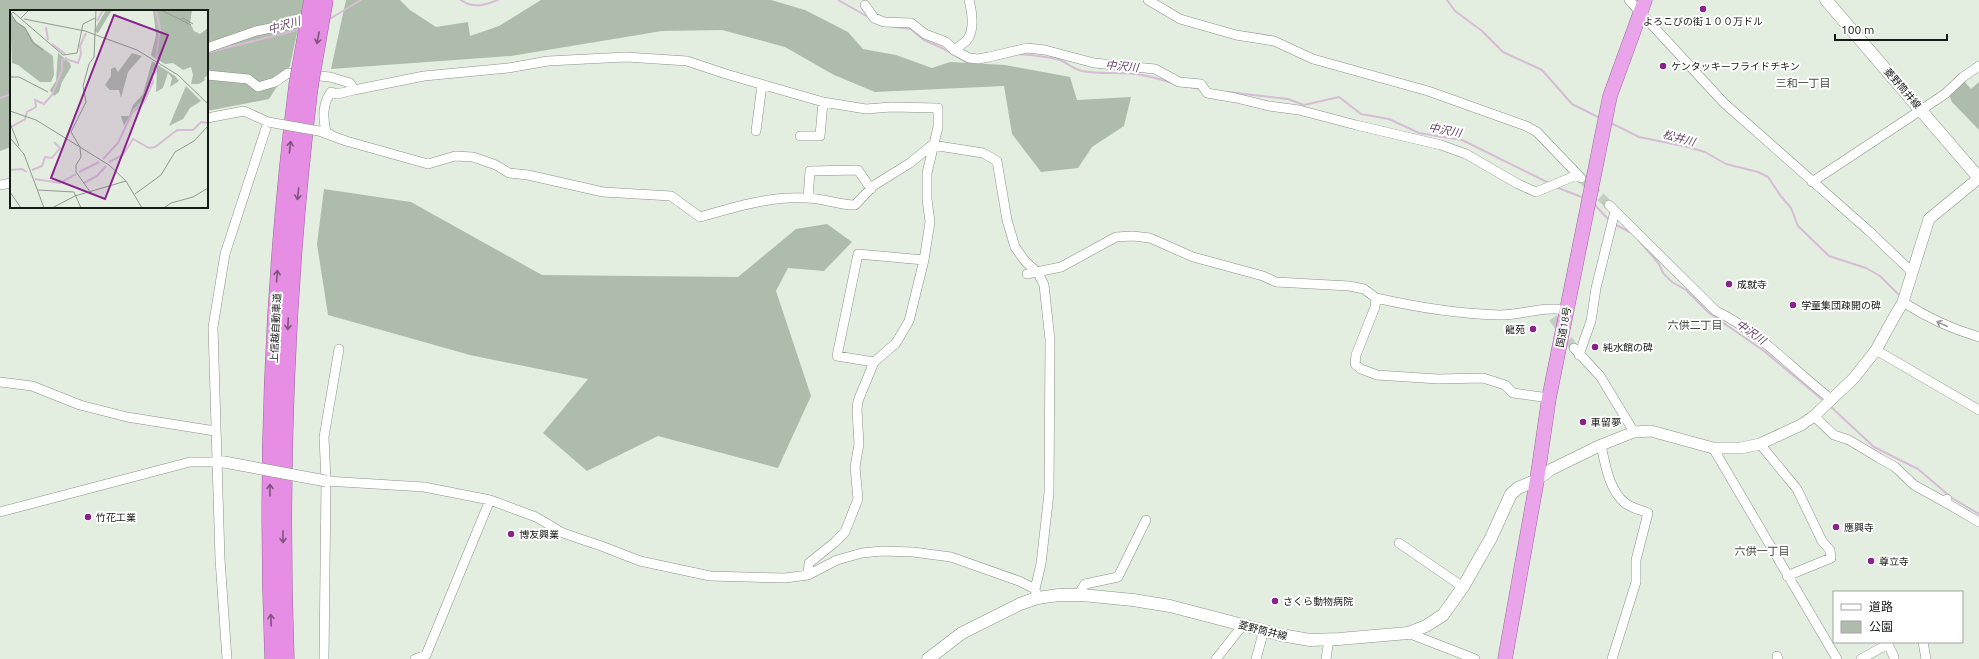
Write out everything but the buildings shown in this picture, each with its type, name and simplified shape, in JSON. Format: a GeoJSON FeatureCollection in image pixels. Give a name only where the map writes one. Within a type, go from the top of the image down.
{"type":"FeatureCollection","features":[{"type":"Feature","properties":{"kind":"highway","name":"上信越自動車道"},"geometry":{"type":"LineString","coordinates":[[286,659],[283,482],[287,338],[304,85],[312,0]]}},
{"type":"Feature","properties":{"kind":"highway","name":"上信越自動車道"},"geometry":{"type":"LineString","coordinates":[[273,659],[270,480],[274,336],[283,209],[304,85],[325,0]]}},
{"type":"Feature","properties":{"kind":"highway","name":"国道18号"},"geometry":{"type":"LineString","coordinates":[[1505,659],[1537,480],[1549,398],[1610,96],[1643,6]]}},
{"type":"Feature","properties":{"kind":"main road","name":"菱野筒井線"},"geometry":{"type":"LineString","coordinates":[[1826,0],[1922,109],[1979,178]]}},
{"type":"Feature","properties":{"kind":"main road","name":"菱野筒井線"},"geometry":{"type":"LineString","coordinates":[[928,659],[962,633],[1020,604],[1036,594],[1078,595],[1133,600],[1170,606],[1243,625],[1310,640],[1408,633],[1426,626],[1443,615],[1463,587],[1491,538],[1511,494],[1518,488],[1537,480]]}},
{"type":"Feature","properties":{"kind":"street"},"geometry":{"type":"LineString","coordinates":[[954,50],[967,39],[971,30],[972,12],[969,0]]}},
{"type":"Feature","properties":{"kind":"street"},"geometry":{"type":"LineString","coordinates":[[865,5],[874,18],[884,22],[911,22],[925,34],[946,42],[954,50],[969,58],[978,59],[1019,49],[1045,50],[1094,63],[1154,69],[1179,82],[1202,84],[1207,93],[1269,106],[1299,110],[1441,145],[1466,154],[1518,184],[1536,192],[1579,176],[1537,132],[1508,119],[1428,91],[1313,59],[1274,41],[1236,35],[1180,19],[1148,0]]}},
{"type":"Feature","properties":{"kind":"street"},"geometry":{"type":"LineString","coordinates":[[1630,0],[1643,6],[1724,103],[1869,231],[1912,272]]}},
{"type":"Feature","properties":{"kind":"street"},"geometry":{"type":"LineString","coordinates":[[208,48],[256,31],[296,23]]}},
{"type":"Feature","properties":{"kind":"street"},"geometry":{"type":"LineString","coordinates":[[346,141],[326,132],[323,115],[327,98],[331,92],[337,94],[424,76],[508,68],[548,61],[626,57],[687,61],[762,85],[823,102],[866,109],[891,107],[938,108],[938,127],[932,146],[927,173],[927,199],[930,222],[924,260],[909,321],[896,343],[874,362],[858,401],[857,410],[859,444],[854,467],[858,499],[845,532],[809,563],[808,575]]}},
{"type":"Feature","properties":{"kind":"street"},"geometry":{"type":"LineString","coordinates":[[1812,182],[1945,94],[1979,66]]}},
{"type":"Feature","properties":{"kind":"street"},"geometry":{"type":"LineString","coordinates":[[208,75],[248,79],[258,87],[275,82],[288,73],[330,77],[350,83],[354,90]]}},
{"type":"Feature","properties":{"kind":"street"},"geometry":{"type":"LineString","coordinates":[[756,131],[762,85]]}},
{"type":"Feature","properties":{"kind":"street"},"geometry":{"type":"LineString","coordinates":[[800,136],[820,136],[823,102]]}},
{"type":"Feature","properties":{"kind":"street"},"geometry":{"type":"LineString","coordinates":[[0,512],[183,464],[220,462],[326,481],[424,487],[490,500],[536,518],[563,533],[656,566],[710,576],[770,579],[808,575],[836,560],[862,553],[882,551],[913,552],[950,557],[1019,581],[1036,594],[1043,550],[1050,471],[1050,340],[1044,285],[1038,273],[1025,261],[1014,247],[1007,220],[997,161],[983,153],[932,146],[910,163],[871,189],[855,205],[841,205],[808,198],[771,199],[751,205],[727,208],[700,217],[671,196],[603,192],[528,175],[509,173],[496,165],[473,157],[455,156],[428,164],[346,141],[319,131],[268,122],[244,111],[208,118]]}},
{"type":"Feature","properties":{"kind":"street"},"geometry":{"type":"LineString","coordinates":[[227,659],[220,559],[220,462],[215,431],[213,327],[225,254],[268,122]]}},
{"type":"Feature","properties":{"kind":"street"},"geometry":{"type":"LineString","coordinates":[[808,198],[810,171],[858,170],[871,189]]}},
{"type":"Feature","properties":{"kind":"street"},"geometry":{"type":"LineString","coordinates":[[1537,480],[1552,469],[1601,444],[1634,432],[1651,431],[1713,448],[1741,448],[1760,444],[1801,425],[1814,416],[1854,378],[1876,350],[1903,300],[1929,219],[1979,178]]}},
{"type":"Feature","properties":{"kind":"street"},"geometry":{"type":"LineString","coordinates":[[0,185],[10,183]]}},
{"type":"Feature","properties":{"kind":"street"},"geometry":{"type":"LineString","coordinates":[[1634,432],[1600,376],[1576,351],[1590,321],[1596,288],[1610,230],[1612,211],[1716,311],[1730,317],[1765,343],[1828,402]]}},
{"type":"Feature","properties":{"kind":"street"},"geometry":{"type":"LineString","coordinates":[[1027,274],[1038,273],[1061,267],[1116,237],[1133,236],[1150,238],[1193,257],[1263,276],[1276,282],[1349,286],[1364,289],[1376,298],[1417,307],[1500,315],[1547,309],[1566,310]]}},
{"type":"Feature","properties":{"kind":"street"},"geometry":{"type":"LineString","coordinates":[[874,362],[836,356],[858,254],[924,260]]}},
{"type":"Feature","properties":{"kind":"street"},"geometry":{"type":"LineString","coordinates":[[1376,298],[1375,307],[1356,354],[1355,364],[1360,369],[1385,376],[1438,379],[1483,378],[1505,385],[1513,393],[1549,398]]}},
{"type":"Feature","properties":{"kind":"street"},"geometry":{"type":"LineString","coordinates":[[1903,300],[1920,313],[1959,331],[1979,337]]}},
{"type":"Feature","properties":{"kind":"street"},"geometry":{"type":"LineString","coordinates":[[1547,309],[1553,318]]}},
{"type":"Feature","properties":{"kind":"street"},"geometry":{"type":"LineString","coordinates":[[324,659],[326,481],[324,437],[339,350]]}},
{"type":"Feature","properties":{"kind":"street"},"geometry":{"type":"LineString","coordinates":[[1876,350],[1979,410]]}},
{"type":"Feature","properties":{"kind":"street"},"geometry":{"type":"LineString","coordinates":[[0,382],[32,386],[80,405],[127,417],[215,431]]}},
{"type":"Feature","properties":{"kind":"street"},"geometry":{"type":"LineString","coordinates":[[1814,416],[1834,435],[1849,440],[1895,467],[1914,485],[1945,500],[1979,522]]}},
{"type":"Feature","properties":{"kind":"street"},"geometry":{"type":"LineString","coordinates":[[1601,444],[1606,471],[1616,491],[1625,503],[1648,513],[1636,560],[1636,582],[1612,659]]}},
{"type":"Feature","properties":{"kind":"street"},"geometry":{"type":"LineString","coordinates":[[1760,444],[1797,489],[1822,541],[1830,550],[1831,558],[1787,576]]}},
{"type":"Feature","properties":{"kind":"street"},"geometry":{"type":"LineString","coordinates":[[1713,448],[1837,659]]}},
{"type":"Feature","properties":{"kind":"street"},"geometry":{"type":"LineString","coordinates":[[416,659],[426,655],[490,500]]}},
{"type":"Feature","properties":{"kind":"street"},"geometry":{"type":"LineString","coordinates":[[1078,595],[1085,584],[1118,577],[1146,520]]}},
{"type":"Feature","properties":{"kind":"street"},"geometry":{"type":"LineString","coordinates":[[1399,543],[1463,587]]}},
{"type":"Feature","properties":{"kind":"street"},"geometry":{"type":"LineString","coordinates":[[1216,659],[1243,625]]}},
{"type":"Feature","properties":{"kind":"street"},"geometry":{"type":"LineString","coordinates":[[1256,659],[1264,630]]}},
{"type":"Feature","properties":{"kind":"street"},"geometry":{"type":"LineString","coordinates":[[1408,633],[1475,659]]}},
{"type":"Feature","properties":{"kind":"street"},"geometry":{"type":"LineString","coordinates":[[1326,659],[1329,639]]}},
{"type":"Feature","properties":{"kind":"street"},"geometry":{"type":"LineString","coordinates":[[1923,643],[1926,659]]}},
{"type":"Feature","properties":{"kind":"street"},"geometry":{"type":"LineString","coordinates":[[1862,659],[1888,644],[1894,657]]}},
{"type":"Feature","properties":{"kind":"green space"},"geometry":{"type":"Polygon","coordinates":[[[0,0],[304,0],[290,66],[269,99],[208,111],[208,10],[10,10],[10,147],[0,151],[0,0]]]}},
{"type":"Feature","properties":{"kind":"green space"},"geometry":{"type":"Polygon","coordinates":[[[346,0],[400,0],[410,10],[436,27],[468,22],[470,36],[499,26],[541,0],[771,0],[805,10],[848,32],[863,49],[896,55],[932,68],[950,62],[1005,65],[1070,77],[1077,100],[1131,97],[1124,126],[1092,147],[1078,168],[1041,172],[1012,134],[1004,86],[875,92],[834,75],[785,47],[722,30],[662,31],[511,56],[331,69],[346,0]]]}},
{"type":"Feature","properties":{"kind":"green space"},"geometry":{"type":"Polygon","coordinates":[[[1964,81],[1971,89],[1979,82],[1979,130],[1952,102],[1949,95],[1964,81]]]}},
{"type":"Feature","properties":{"kind":"green space"},"geometry":{"type":"Polygon","coordinates":[[[324,189],[411,202],[542,275],[738,277],[796,229],[827,224],[852,242],[824,271],[788,268],[776,291],[811,396],[778,468],[658,436],[587,471],[543,433],[588,379],[470,355],[328,315],[317,244],[324,189]]]}},
{"type":"Feature","properties":{"kind":"waterway","name":"中沢川"},"geometry":{"type":"LineString","coordinates":[[328,20],[361,0]]}},
{"type":"Feature","properties":{"kind":"waterway","name":"中沢川"},"geometry":{"type":"LineString","coordinates":[[461,0],[475,5],[484,5],[498,0]]}},
{"type":"Feature","properties":{"kind":"waterway","name":"中沢川"},"geometry":{"type":"LineString","coordinates":[[838,0],[870,18]]}},
{"type":"Feature","properties":{"kind":"waterway","name":"松井川"},"geometry":{"type":"LineString","coordinates":[[1447,0],[1455,11],[1482,31],[1503,52],[1542,70],[1572,104],[1600,118]]}},
{"type":"Feature","properties":{"kind":"waterway","name":"中沢川"},"geometry":{"type":"LineString","coordinates":[[889,26],[911,29],[924,40],[942,48],[966,62],[970,62]]}},
{"type":"Feature","properties":{"kind":"waterway","name":"中沢川"},"geometry":{"type":"LineString","coordinates":[[210,52],[301,29]]}},
{"type":"Feature","properties":{"kind":"waterway","name":"中沢川"},"geometry":{"type":"LineString","coordinates":[[1017,54],[1060,60],[1082,71],[1135,74],[1186,87],[1202,89]]}},
{"type":"Feature","properties":{"kind":"waterway","name":"中沢川"},"geometry":{"type":"LineString","coordinates":[[1228,92],[1288,99],[1304,105],[1339,97],[1361,114],[1389,119],[1419,133],[1462,140],[1549,183]]}},
{"type":"Feature","properties":{"kind":"waterway","name":"中沢川"},"geometry":{"type":"LineString","coordinates":[[0,98],[10,94]]}},
{"type":"Feature","properties":{"kind":"waterway","name":"松井川"},"geometry":{"type":"LineString","coordinates":[[1611,123],[1639,137],[1705,152],[1726,164],[1758,172],[1768,177],[1791,208],[1798,226],[1829,256],[1866,268],[1880,276],[1899,295]]}},
{"type":"Feature","properties":{"kind":"waterway","name":"中沢川"},"geometry":{"type":"LineString","coordinates":[[1556,187],[1584,198]]}},
{"type":"Feature","properties":{"kind":"waterway","name":"中沢川"},"geometry":{"type":"LineString","coordinates":[[1594,204],[1609,220]]}},
{"type":"Feature","properties":{"kind":"waterway","name":"中沢川"},"geometry":{"type":"LineString","coordinates":[[1614,224],[1630,232]]}},
{"type":"Feature","properties":{"kind":"waterway","name":"中沢川"},"geometry":{"type":"LineString","coordinates":[[1636,237],[1659,264],[1663,273],[1672,282],[1686,290],[1709,313],[1764,351],[1824,401]]}},
{"type":"Feature","properties":{"kind":"waterway","name":"中沢川"},"geometry":{"type":"LineString","coordinates":[[1830,406],[1874,447],[1918,469],[1952,498],[1979,514]]}},
{"type":"Feature","properties":{"kind":"tunnel"},"geometry":{"type":"LineString","coordinates":[[1581,178],[1609,205]]}},
{"type":"Feature","properties":{"kind":"tunnel"},"geometry":{"type":"LineString","coordinates":[[1553,318],[1578,354]]}},
{"type":"Feature","properties":{"kind":"place","name":"よろこびの街１００万ドル"},"geometry":{"type":"Point","coordinates":[1703,9]}},
{"type":"Feature","properties":{"kind":"place","name":"ケンタッキーフライドチキン"},"geometry":{"type":"Point","coordinates":[1663,66]}},
{"type":"Feature","properties":{"kind":"place","name":"成就寺"},"geometry":{"type":"Point","coordinates":[1729,284]}},
{"type":"Feature","properties":{"kind":"place","name":"学童集団疎開の碑"},"geometry":{"type":"Point","coordinates":[1793,305]}},
{"type":"Feature","properties":{"kind":"place","name":"龍苑"},"geometry":{"type":"Point","coordinates":[1533,329]}},
{"type":"Feature","properties":{"kind":"place","name":"純水館の碑"},"geometry":{"type":"Point","coordinates":[1595,347]}},
{"type":"Feature","properties":{"kind":"place","name":"車留夢"},"geometry":{"type":"Point","coordinates":[1583,422]}},
{"type":"Feature","properties":{"kind":"place","name":"竹花工業"},"geometry":{"type":"Point","coordinates":[88,517]}},
{"type":"Feature","properties":{"kind":"place","name":"應興寺"},"geometry":{"type":"Point","coordinates":[1836,527]}},
{"type":"Feature","properties":{"kind":"place","name":"博友興業"},"geometry":{"type":"Point","coordinates":[511,534]}},
{"type":"Feature","properties":{"kind":"place","name":"尊立寺"},"geometry":{"type":"Point","coordinates":[1871,561]}},
{"type":"Feature","properties":{"kind":"place","name":"さくら動物病院"},"geometry":{"type":"Point","coordinates":[1275,601]}},
{"type":"Feature","properties":{"kind":"district","name":"三和一丁目"},"geometry":{"type":"Point","coordinates":[1803,83]}},
{"type":"Feature","properties":{"kind":"district","name":"六供二丁目"},"geometry":{"type":"Point","coordinates":[1695,325]}},
{"type":"Feature","properties":{"kind":"district","name":"六供一丁目"},"geometry":{"type":"Point","coordinates":[1762,551]}}]}
